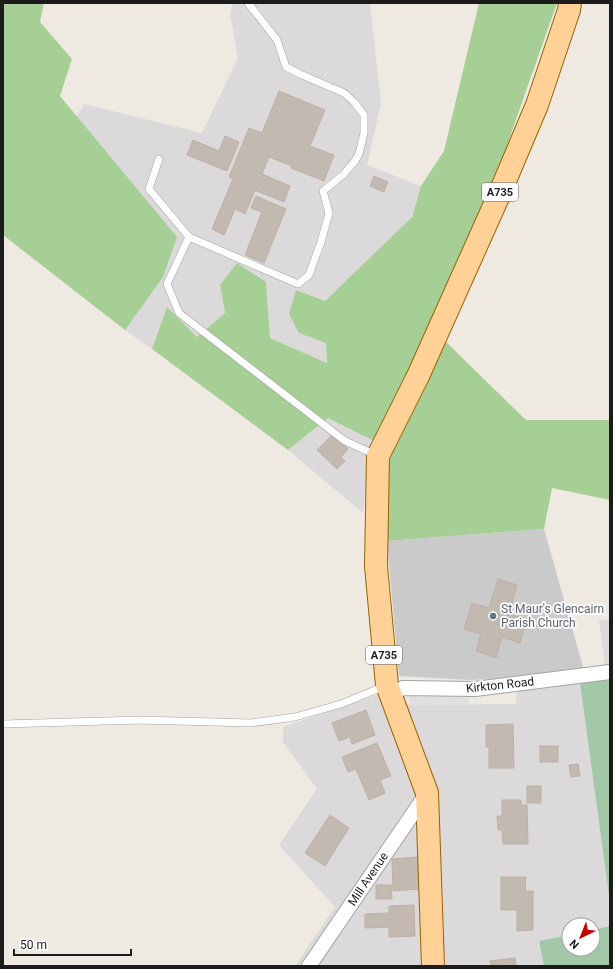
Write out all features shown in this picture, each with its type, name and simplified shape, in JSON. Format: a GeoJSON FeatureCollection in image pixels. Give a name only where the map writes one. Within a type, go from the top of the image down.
{"type":"FeatureCollection","features":[{"type":"Feature","properties":{"kind":"main road","name":"A735"},"geometry":{"type":"LineString","coordinates":[[433,966],[427,793],[389,689],[376,566],[378,456],[418,376],[511,168],[537,105],[569,10],[570,3]]}},
{"type":"Feature","properties":{"kind":"street","name":"Kirkton Road"},"geometry":{"type":"LineString","coordinates":[[389,689],[475,689],[610,672]]}},
{"type":"Feature","properties":{"kind":"street","name":"Mill Avenue"},"geometry":{"type":"LineString","coordinates":[[309,966],[427,793]]}},
{"type":"Feature","properties":{"kind":"lane"},"geometry":{"type":"LineString","coordinates":[[159,160],[149,190],[189,237],[298,284],[309,275],[321,242],[329,213],[323,191],[344,174],[355,162],[359,154],[364,133],[364,115],[354,102],[344,93],[286,67],[277,40],[248,3]]}},
{"type":"Feature","properties":{"kind":"lane"},"geometry":{"type":"LineString","coordinates":[[189,237],[167,284],[179,313],[345,441],[378,456]]}},
{"type":"Feature","properties":{"kind":"lane"},"geometry":{"type":"LineString","coordinates":[[3,724],[140,720],[251,723],[295,717],[389,689]]}},
{"type":"Feature","properties":{"kind":"shaded area"},"geometry":{"type":"Polygon","coordinates":[[[233,3],[370,3],[381,103],[367,165],[421,186],[412,217],[325,301],[296,290],[299,333],[326,343],[327,363],[270,338],[266,282],[220,285],[225,313],[197,337],[167,308],[152,349],[125,330],[135,315],[77,116],[84,104],[202,133],[238,58],[230,13],[233,3]]]}},
{"type":"Feature","properties":{"kind":"shaded area"},"geometry":{"type":"Polygon","coordinates":[[[328,418],[376,442],[369,457],[363,513],[288,450],[328,418]]]}},
{"type":"Feature","properties":{"kind":"shaded area"},"geometry":{"type":"Polygon","coordinates":[[[544,529],[584,670],[542,676],[471,680],[399,676],[387,541],[544,529]]]}},
{"type":"Feature","properties":{"kind":"shaded area"},"geometry":{"type":"Polygon","coordinates":[[[610,619],[610,679],[607,680],[599,620],[610,619]]]}},
{"type":"Feature","properties":{"kind":"shaded area"},"geometry":{"type":"Polygon","coordinates":[[[580,683],[610,903],[610,926],[601,928],[601,917],[561,917],[561,937],[539,941],[544,966],[295,966],[335,907],[279,845],[317,789],[283,742],[283,727],[377,695],[410,705],[516,704],[517,690],[580,683]]]}},
{"type":"Feature","properties":{"kind":"shaded area"},"geometry":{"type":"Polygon","coordinates":[[[409,692],[468,692],[469,705],[410,705],[409,692]]]}},
{"type":"Feature","properties":{"kind":"green space"},"geometry":{"type":"Polygon","coordinates":[[[3,3],[44,3],[40,22],[72,59],[60,96],[177,237],[163,277],[125,330],[3,235],[3,3]]]}},
{"type":"Feature","properties":{"kind":"green space"},"geometry":{"type":"Polygon","coordinates":[[[479,3],[557,3],[506,148],[427,332],[376,442],[328,418],[288,450],[152,349],[167,307],[197,337],[225,313],[220,285],[237,263],[266,282],[270,338],[327,363],[326,343],[299,333],[289,314],[296,290],[325,301],[412,217],[421,186],[444,151],[479,3]]]}},
{"type":"Feature","properties":{"kind":"green space"},"geometry":{"type":"Polygon","coordinates":[[[444,340],[526,420],[610,420],[610,500],[552,488],[544,529],[387,541],[389,460],[444,340]]]}},
{"type":"Feature","properties":{"kind":"green space"},"geometry":{"type":"Polygon","coordinates":[[[610,679],[610,903],[580,683],[610,679]]]}},
{"type":"Feature","properties":{"kind":"green space"},"geometry":{"type":"Polygon","coordinates":[[[610,926],[610,966],[544,966],[539,941],[561,937],[561,957],[601,957],[601,928],[610,926]]]}},
{"type":"Feature","properties":{"kind":"building"},"geometry":{"type":"Polygon","coordinates":[[[279,91],[325,110],[310,146],[334,155],[324,181],[291,168],[292,166],[269,157],[262,174],[290,186],[284,202],[255,190],[245,214],[235,209],[224,235],[212,229],[233,179],[229,177],[249,128],[262,133],[279,91]]]}},
{"type":"Feature","properties":{"kind":"building"},"geometry":{"type":"Polygon","coordinates":[[[225,136],[239,142],[227,171],[187,155],[193,140],[219,151],[225,136]]]}},
{"type":"Feature","properties":{"kind":"building"},"geometry":{"type":"Polygon","coordinates":[[[374,176],[388,182],[384,192],[370,186],[374,176]]]}},
{"type":"Feature","properties":{"kind":"building"},"geometry":{"type":"Polygon","coordinates":[[[256,196],[286,209],[264,263],[245,255],[262,212],[251,208],[256,196]]]}},
{"type":"Feature","properties":{"kind":"building"},"geometry":{"type":"Polygon","coordinates":[[[333,434],[348,449],[341,457],[345,461],[337,469],[317,450],[333,434]]]}},
{"type":"Feature","properties":{"kind":"building","name":"St Maur's Glencairn Parish Church"},"geometry":{"type":"Polygon","coordinates":[[[498,579],[517,585],[509,614],[527,619],[520,643],[502,637],[496,658],[476,651],[481,634],[464,629],[472,603],[489,608],[498,579]]]}},
{"type":"Feature","properties":{"kind":"building"},"geometry":{"type":"Polygon","coordinates":[[[366,710],[375,735],[352,744],[350,737],[339,741],[332,723],[366,710]]]}},
{"type":"Feature","properties":{"kind":"building"},"geometry":{"type":"Polygon","coordinates":[[[513,724],[514,768],[489,768],[489,747],[486,747],[486,725],[513,724]]]}},
{"type":"Feature","properties":{"kind":"building"},"geometry":{"type":"Polygon","coordinates":[[[377,743],[391,776],[380,780],[385,793],[369,800],[356,769],[348,772],[342,757],[377,743]]]}},
{"type":"Feature","properties":{"kind":"building"},"geometry":{"type":"Polygon","coordinates":[[[540,746],[558,746],[558,762],[540,762],[540,746]]]}},
{"type":"Feature","properties":{"kind":"building"},"geometry":{"type":"Polygon","coordinates":[[[578,764],[580,776],[571,777],[569,765],[578,764]]]}},
{"type":"Feature","properties":{"kind":"building"},"geometry":{"type":"Polygon","coordinates":[[[527,786],[541,786],[541,803],[527,803],[527,786]]]}},
{"type":"Feature","properties":{"kind":"building"},"geometry":{"type":"Polygon","coordinates":[[[502,800],[521,800],[521,805],[527,805],[528,844],[503,844],[502,830],[498,830],[497,816],[502,816],[502,800]]]}},
{"type":"Feature","properties":{"kind":"building"},"geometry":{"type":"Polygon","coordinates":[[[330,815],[349,828],[325,866],[305,853],[330,815]]]}},
{"type":"Feature","properties":{"kind":"building"},"geometry":{"type":"Polygon","coordinates":[[[418,857],[420,889],[393,891],[392,859],[418,857]]]}},
{"type":"Feature","properties":{"kind":"building"},"geometry":{"type":"Polygon","coordinates":[[[501,877],[526,877],[525,891],[533,891],[533,930],[517,931],[517,910],[501,910],[501,877]]]}},
{"type":"Feature","properties":{"kind":"building"},"geometry":{"type":"Polygon","coordinates":[[[376,885],[391,885],[392,899],[376,899],[376,885]]]}},
{"type":"Feature","properties":{"kind":"building"},"geometry":{"type":"Polygon","coordinates":[[[414,905],[415,936],[389,937],[389,927],[365,928],[365,914],[389,913],[389,906],[414,905]]]}},
{"type":"Feature","properties":{"kind":"building"},"geometry":{"type":"Polygon","coordinates":[[[515,958],[516,966],[491,966],[490,961],[515,958]]]}},
{"type":"Feature","properties":{"kind":"place","name":"St Maur's Glencairn Parish Church"},"geometry":{"type":"Point","coordinates":[493,616]}}]}
